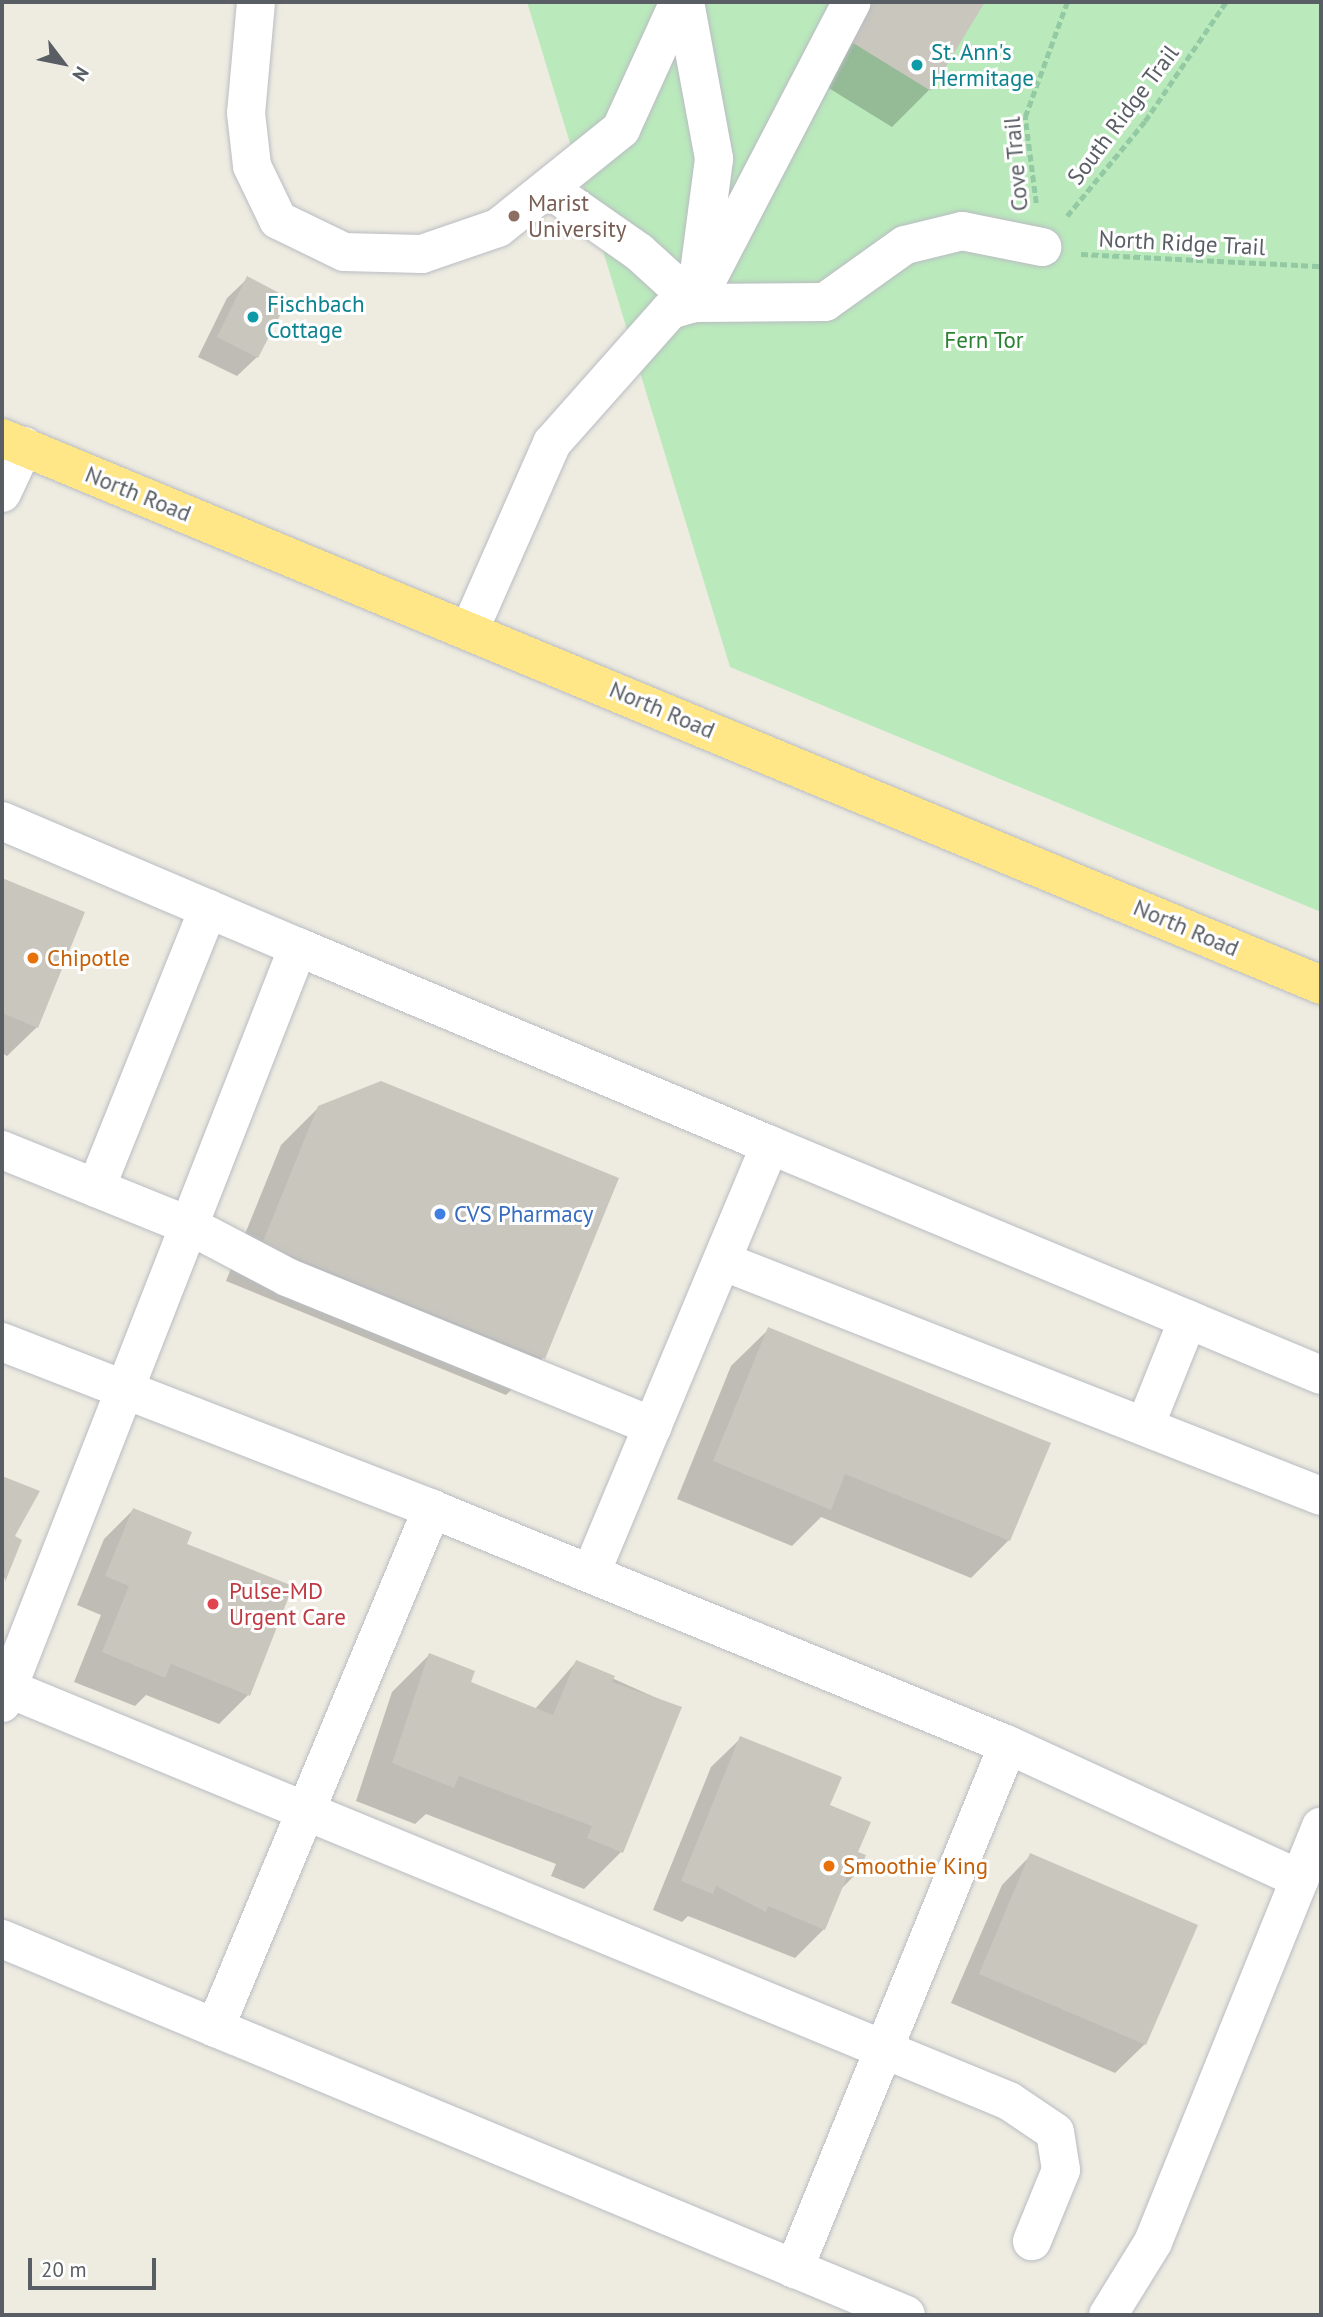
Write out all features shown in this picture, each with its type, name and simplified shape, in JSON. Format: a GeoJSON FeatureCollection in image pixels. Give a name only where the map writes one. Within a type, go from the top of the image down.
{"type":"FeatureCollection","features":[{"type":"Feature","properties":{"kind":"highway","name":"North Road"},"geometry":{"type":"LineString","coordinates":[[13,442],[470,629],[1321,985]]}},
{"type":"Feature","properties":{"kind":"street"},"geometry":{"type":"LineString","coordinates":[[256,2],[247,126],[252,166],[278,220],[344,252],[422,254],[498,228],[621,129],[679,2]]}},
{"type":"Feature","properties":{"kind":"street"},"geometry":{"type":"LineString","coordinates":[[685,2],[714,159],[695,303]]}},
{"type":"Feature","properties":{"kind":"street"},"geometry":{"type":"LineString","coordinates":[[695,303],[852,2]]}},
{"type":"Feature","properties":{"kind":"street"},"geometry":{"type":"LineString","coordinates":[[549,189],[639,252],[695,303]]}},
{"type":"Feature","properties":{"kind":"street"},"geometry":{"type":"LineString","coordinates":[[470,629],[552,443],[670,310],[695,303],[825,302],[905,245],[962,231],[1042,247]]}},
{"type":"Feature","properties":{"kind":"street"},"geometry":{"type":"LineString","coordinates":[[2,493],[13,442]]}},
{"type":"Feature","properties":{"kind":"street"},"geometry":{"type":"LineString","coordinates":[[2,821],[1321,1374]]}},
{"type":"Feature","properties":{"kind":"street"},"geometry":{"type":"LineString","coordinates":[[2,847],[11,845],[120,892],[192,902]]}},
{"type":"Feature","properties":{"kind":"street"},"geometry":{"type":"LineString","coordinates":[[96,1188],[192,902]]}},
{"type":"Feature","properties":{"kind":"street"},"geometry":{"type":"LineString","coordinates":[[298,947],[4,1696],[310,1814],[1009,2101],[1055,2133],[1061,2170],[1032,2241]]}},
{"type":"Feature","properties":{"kind":"street"},"geometry":{"type":"LineString","coordinates":[[591,1573],[770,1145]]}},
{"type":"Feature","properties":{"kind":"street"},"geometry":{"type":"LineString","coordinates":[[2,1150],[190,1226],[287,1277],[653,1426]]}},
{"type":"Feature","properties":{"kind":"street"},"geometry":{"type":"LineString","coordinates":[[722,1261],[1321,1496]]}},
{"type":"Feature","properties":{"kind":"street"},"geometry":{"type":"LineString","coordinates":[[1145,1426],[1188,1319]]}},
{"type":"Feature","properties":{"kind":"street"},"geometry":{"type":"LineString","coordinates":[[2,1342],[432,1509],[1008,1745],[1300,1879]]}},
{"type":"Feature","properties":{"kind":"street"},"geometry":{"type":"LineString","coordinates":[[215,2028],[310,1814],[432,1509]]}},
{"type":"Feature","properties":{"kind":"street"},"geometry":{"type":"LineString","coordinates":[[794,2269],[1008,1745]]}},
{"type":"Feature","properties":{"kind":"street"},"geometry":{"type":"LineString","coordinates":[[1108,2315],[1153,2242],[1321,1827]]}},
{"type":"Feature","properties":{"kind":"street"},"geometry":{"type":"LineString","coordinates":[[2,1939],[906,2315]]}},
{"type":"Feature","properties":{"kind":"path","name":"Cove Trail"},"geometry":{"type":"LineString","coordinates":[[1042,247],[1025,117],[1066,2]]}},
{"type":"Feature","properties":{"kind":"path","name":"South Ridge Trail"},"geometry":{"type":"LineString","coordinates":[[1042,247],[1145,121],[1226,2]]}},
{"type":"Feature","properties":{"kind":"path","name":"North Ridge Trail"},"geometry":{"type":"LineString","coordinates":[[1042,247],[1113,260],[1321,266]]}},
{"type":"Feature","properties":{"kind":"green space","name":"Fern Tor"},"geometry":{"type":"Polygon","coordinates":[[[527,2],[1321,2],[1321,912],[730,667],[527,2]]]}},
{"type":"Feature","properties":{"kind":"building","name":"St. Ann's Hermitage"},"geometry":{"type":"Polygon","coordinates":[[[867,2],[985,2],[931,91],[845,38],[867,2]]]}},
{"type":"Feature","properties":{"kind":"building","name":"Fischbach Cottage"},"geometry":{"type":"Polygon","coordinates":[[[247,276],[289,298],[258,358],[217,337],[247,276]]]}},
{"type":"Feature","properties":{"kind":"building"},"geometry":{"type":"Polygon","coordinates":[[[2,878],[85,912],[38,1028],[2,1013],[2,878]]]}},
{"type":"Feature","properties":{"kind":"building"},"geometry":{"type":"Polygon","coordinates":[[[381,1081],[619,1178],[545,1359],[262,1244],[318,1106],[381,1081]]]}},
{"type":"Feature","properties":{"kind":"building"},"geometry":{"type":"Polygon","coordinates":[[[768,1327],[1051,1443],[1010,1541],[845,1474],[831,1510],[713,1461],[768,1327]]]}},
{"type":"Feature","properties":{"kind":"building"},"geometry":{"type":"Polygon","coordinates":[[[2,1476],[40,1491],[15,1536],[22,1540],[5,1582],[2,1476]]]}},
{"type":"Feature","properties":{"kind":"building"},"geometry":{"type":"Polygon","coordinates":[[[133,1508],[192,1532],[187,1544],[293,1586],[250,1696],[171,1664],[165,1678],[102,1652],[129,1586],[105,1576],[133,1508]]]}},
{"type":"Feature","properties":{"kind":"building"},"geometry":{"type":"Polygon","coordinates":[[[429,1653],[475,1671],[471,1682],[553,1715],[576,1660],[615,1676],[612,1682],[682,1707],[623,1853],[587,1838],[592,1826],[459,1776],[454,1788],[392,1763],[429,1653]]]}},
{"type":"Feature","properties":{"kind":"building"},"geometry":{"type":"Polygon","coordinates":[[[740,1736],[842,1777],[830,1805],[871,1822],[858,1852],[866,1855],[858,1875],[849,1872],[825,1930],[768,1906],[766,1912],[716,1886],[713,1894],[681,1881],[740,1736]]]}},
{"type":"Feature","properties":{"kind":"building"},"geometry":{"type":"Polygon","coordinates":[[[1030,1853],[1198,1925],[1146,2045],[979,1974],[1030,1853]]]}},
{"type":"Feature","properties":{"kind":"place","name":"St. Ann's Hermitage"},"geometry":{"type":"Point","coordinates":[917,65]}},
{"type":"Feature","properties":{"kind":"place","name":"Marist University"},"geometry":{"type":"Point","coordinates":[514,216]}},
{"type":"Feature","properties":{"kind":"place","name":"Fischbach Cottage"},"geometry":{"type":"Point","coordinates":[253,317]}},
{"type":"Feature","properties":{"kind":"place","name":"Chipotle"},"geometry":{"type":"Point","coordinates":[33,958]}},
{"type":"Feature","properties":{"kind":"place","name":"CVS Pharmacy"},"geometry":{"type":"Point","coordinates":[440,1214]}},
{"type":"Feature","properties":{"kind":"place","name":"Pulse-MD Urgent Care"},"geometry":{"type":"Point","coordinates":[213,1604]}},
{"type":"Feature","properties":{"kind":"place","name":"Smoothie King"},"geometry":{"type":"Point","coordinates":[829,1866]}}]}
